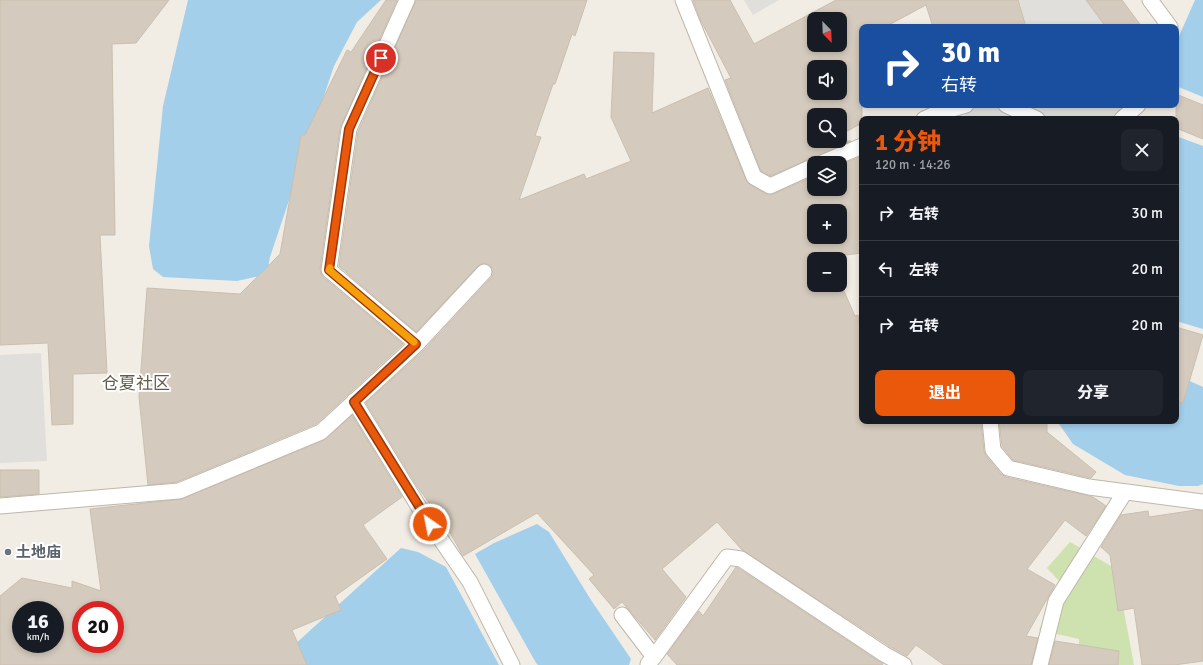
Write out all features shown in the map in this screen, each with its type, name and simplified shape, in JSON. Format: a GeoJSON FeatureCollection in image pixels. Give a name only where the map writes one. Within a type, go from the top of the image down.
{"type":"FeatureCollection","features":[{"type":"Feature","properties":{"kind":"lane"},"geometry":{"type":"LineString","coordinates":[[407,0],[349,129],[329,270],[416,344]]}},
{"type":"Feature","properties":{"kind":"lane"},"geometry":{"type":"LineString","coordinates":[[683,0],[754,177],[770,186],[807,169]]}},
{"type":"Feature","properties":{"kind":"lane"},"geometry":{"type":"LineString","coordinates":[[1153,1],[1168,24]]}},
{"type":"Feature","properties":{"kind":"lane"},"geometry":{"type":"LineString","coordinates":[[931,116],[956,108]]}},
{"type":"Feature","properties":{"kind":"lane"},"geometry":{"type":"LineString","coordinates":[[1013,108],[1030,116]]}},
{"type":"Feature","properties":{"kind":"lane"},"geometry":{"type":"LineString","coordinates":[[1125,116],[1135,108]]}},
{"type":"Feature","properties":{"kind":"lane"},"geometry":{"type":"LineString","coordinates":[[838,156],[859,147]]}},
{"type":"Feature","properties":{"kind":"lane"},"geometry":{"type":"LineString","coordinates":[[0,506],[178,491],[321,432],[416,344],[484,272]]}},
{"type":"Feature","properties":{"kind":"lane"},"geometry":{"type":"LineString","coordinates":[[354,402],[422,512],[470,582],[512,665]]}},
{"type":"Feature","properties":{"kind":"lane"},"geometry":{"type":"LineString","coordinates":[[990,424],[993,450],[1008,468],[1089,487],[1203,502]]}},
{"type":"Feature","properties":{"kind":"lane"},"geometry":{"type":"LineString","coordinates":[[1040,665],[1056,600],[1125,492]]}},
{"type":"Feature","properties":{"kind":"lane"},"geometry":{"type":"LineString","coordinates":[[622,615],[651,661],[726,557],[741,559],[884,654],[904,665]]}},
{"type":"Feature","properties":{"kind":"green space"},"geometry":{"type":"Polygon","coordinates":[[[1070,542],[1116,569],[1134,665],[1079,665],[1079,639],[1039,630],[1061,583],[1047,568],[1070,542]]]}},
{"type":"Feature","properties":{"kind":"shaded area"},"geometry":{"type":"Polygon","coordinates":[[[744,0],[779,0],[753,15],[744,0]]]}},
{"type":"Feature","properties":{"kind":"shaded area"},"geometry":{"type":"Polygon","coordinates":[[[940,0],[1122,0],[1140,24],[945,24],[940,0]]]}},
{"type":"Feature","properties":{"kind":"shaded area"},"geometry":{"type":"Polygon","coordinates":[[[964,108],[1129,108],[1126,116],[965,116],[964,108]]]}},
{"type":"Feature","properties":{"kind":"shaded area"},"geometry":{"type":"Polygon","coordinates":[[[41,353],[47,461],[0,463],[0,355],[41,353]]]}},
{"type":"Feature","properties":{"kind":"water"},"geometry":{"type":"Polygon","coordinates":[[[188,0],[381,0],[357,22],[334,66],[270,257],[268,268],[260,276],[237,281],[163,277],[153,269],[149,246],[163,106],[188,0]]]}},
{"type":"Feature","properties":{"kind":"water"},"geometry":{"type":"Polygon","coordinates":[[[1195,0],[1203,0],[1203,97],[1179,87],[1179,36],[1195,0]]]}},
{"type":"Feature","properties":{"kind":"water"},"geometry":{"type":"Polygon","coordinates":[[[1179,137],[1203,146],[1203,329],[1179,322],[1179,137]]]}},
{"type":"Feature","properties":{"kind":"water"},"geometry":{"type":"Polygon","coordinates":[[[1179,376],[1203,387],[1203,484],[1198,486],[1179,486],[1125,475],[1073,444],[1059,424],[1179,424],[1179,376]]]}},
{"type":"Feature","properties":{"kind":"water"},"geometry":{"type":"Polygon","coordinates":[[[537,524],[549,532],[591,600],[631,659],[629,665],[538,665],[536,663],[475,554],[494,543],[537,524]]]}},
{"type":"Feature","properties":{"kind":"water"},"geometry":{"type":"Polygon","coordinates":[[[401,548],[418,552],[446,567],[499,665],[272,665],[401,548]]]}},
{"type":"Feature","properties":{"kind":"building"},"geometry":{"type":"Polygon","coordinates":[[[0,0],[169,0],[136,43],[112,44],[115,235],[100,235],[107,373],[73,374],[73,424],[52,425],[48,343],[0,345],[0,0]]]}},
{"type":"Feature","properties":{"kind":"building"},"geometry":{"type":"Polygon","coordinates":[[[386,0],[397,0],[340,128],[320,269],[323,277],[403,344],[316,424],[177,482],[148,485],[139,397],[147,288],[240,294],[280,254],[301,135],[305,135],[347,50],[351,52],[386,0]]]}},
{"type":"Feature","properties":{"kind":"building"},"geometry":{"type":"Polygon","coordinates":[[[416,0],[587,0],[575,36],[572,34],[535,136],[541,137],[519,200],[584,174],[586,179],[631,161],[611,117],[614,52],[654,53],[652,113],[708,88],[746,180],[750,185],[766,194],[774,194],[807,179],[807,196],[847,196],[847,162],[859,157],[859,253],[847,255],[847,252],[807,252],[807,292],[844,292],[855,316],[858,315],[859,424],[981,424],[984,451],[986,456],[1001,474],[1006,477],[1093,497],[1106,506],[1086,536],[1065,520],[1027,569],[1055,585],[1026,636],[1038,638],[1031,665],[944,665],[916,645],[907,656],[889,646],[742,550],[717,522],[662,569],[686,597],[655,640],[622,602],[614,609],[589,579],[594,575],[537,513],[463,556],[449,531],[417,486],[366,403],[424,350],[491,278],[493,274],[490,265],[486,263],[478,266],[416,332],[339,266],[358,132],[416,0]]]}},
{"type":"Feature","properties":{"kind":"building"},"geometry":{"type":"Polygon","coordinates":[[[693,0],[730,0],[754,44],[807,16],[807,52],[847,52],[847,12],[814,12],[836,0],[1018,0],[1025,24],[932,24],[926,5],[891,24],[859,24],[859,108],[862,108],[862,116],[859,116],[859,125],[847,131],[847,108],[807,108],[807,148],[835,148],[816,156],[807,156],[807,160],[770,176],[761,171],[725,80],[731,78],[701,21],[693,0]]]}},
{"type":"Feature","properties":{"kind":"building"},"geometry":{"type":"Polygon","coordinates":[[[1086,0],[1122,0],[1140,24],[1104,24],[1086,0]]]}},
{"type":"Feature","properties":{"kind":"building"},"geometry":{"type":"Polygon","coordinates":[[[1179,95],[1203,105],[1203,139],[1179,129],[1179,116],[1176,116],[1176,108],[1179,108],[1179,95]]]}},
{"type":"Feature","properties":{"kind":"building"},"geometry":{"type":"Polygon","coordinates":[[[1179,328],[1203,335],[1183,403],[1179,402],[1179,328]]]}},
{"type":"Feature","properties":{"kind":"building"},"geometry":{"type":"Polygon","coordinates":[[[352,415],[402,497],[363,525],[387,559],[335,596],[341,610],[292,630],[307,665],[0,665],[0,596],[22,578],[72,588],[72,581],[101,591],[90,509],[182,499],[324,440],[352,415]]]}},
{"type":"Feature","properties":{"kind":"building"},"geometry":{"type":"Polygon","coordinates":[[[999,424],[1047,424],[1047,432],[1096,472],[1091,478],[1013,460],[1002,446],[999,424]]]}},
{"type":"Feature","properties":{"kind":"building"},"geometry":{"type":"Polygon","coordinates":[[[0,470],[39,470],[39,494],[0,497],[0,470]]]}},
{"type":"Feature","properties":{"kind":"building"},"geometry":{"type":"Polygon","coordinates":[[[1196,510],[1203,511],[1203,661],[1174,665],[1142,665],[1134,608],[1118,611],[1110,555],[1101,547],[1121,515],[1148,511],[1149,517],[1196,510]]]}},
{"type":"Feature","properties":{"kind":"building"},"geometry":{"type":"Polygon","coordinates":[[[736,567],[883,664],[677,665],[667,654],[699,611],[703,616],[736,567]]]}},
{"type":"Feature","properties":{"kind":"building"},"geometry":{"type":"Polygon","coordinates":[[[1055,641],[1119,651],[1118,665],[1049,665],[1055,641]]]}},
{"type":"Feature","properties":{"kind":"slow traffic"},"geometry":{"type":"LineString","coordinates":[[330,268],[329,270],[414,342]]}},
{"type":"Feature","properties":{"kind":"place","name":"土地庙"},"geometry":{"type":"Point","coordinates":[8,552]}},
{"type":"Feature","properties":{"kind":"district","name":"仓夏社区"},"geometry":{"type":"Point","coordinates":[136,383]}},
{"type":"Feature","properties":{"kind":"route"},"geometry":{"type":"LineString","coordinates":[[381,58],[349,129],[329,270],[416,344],[354,402],[430,524]]}}]}
